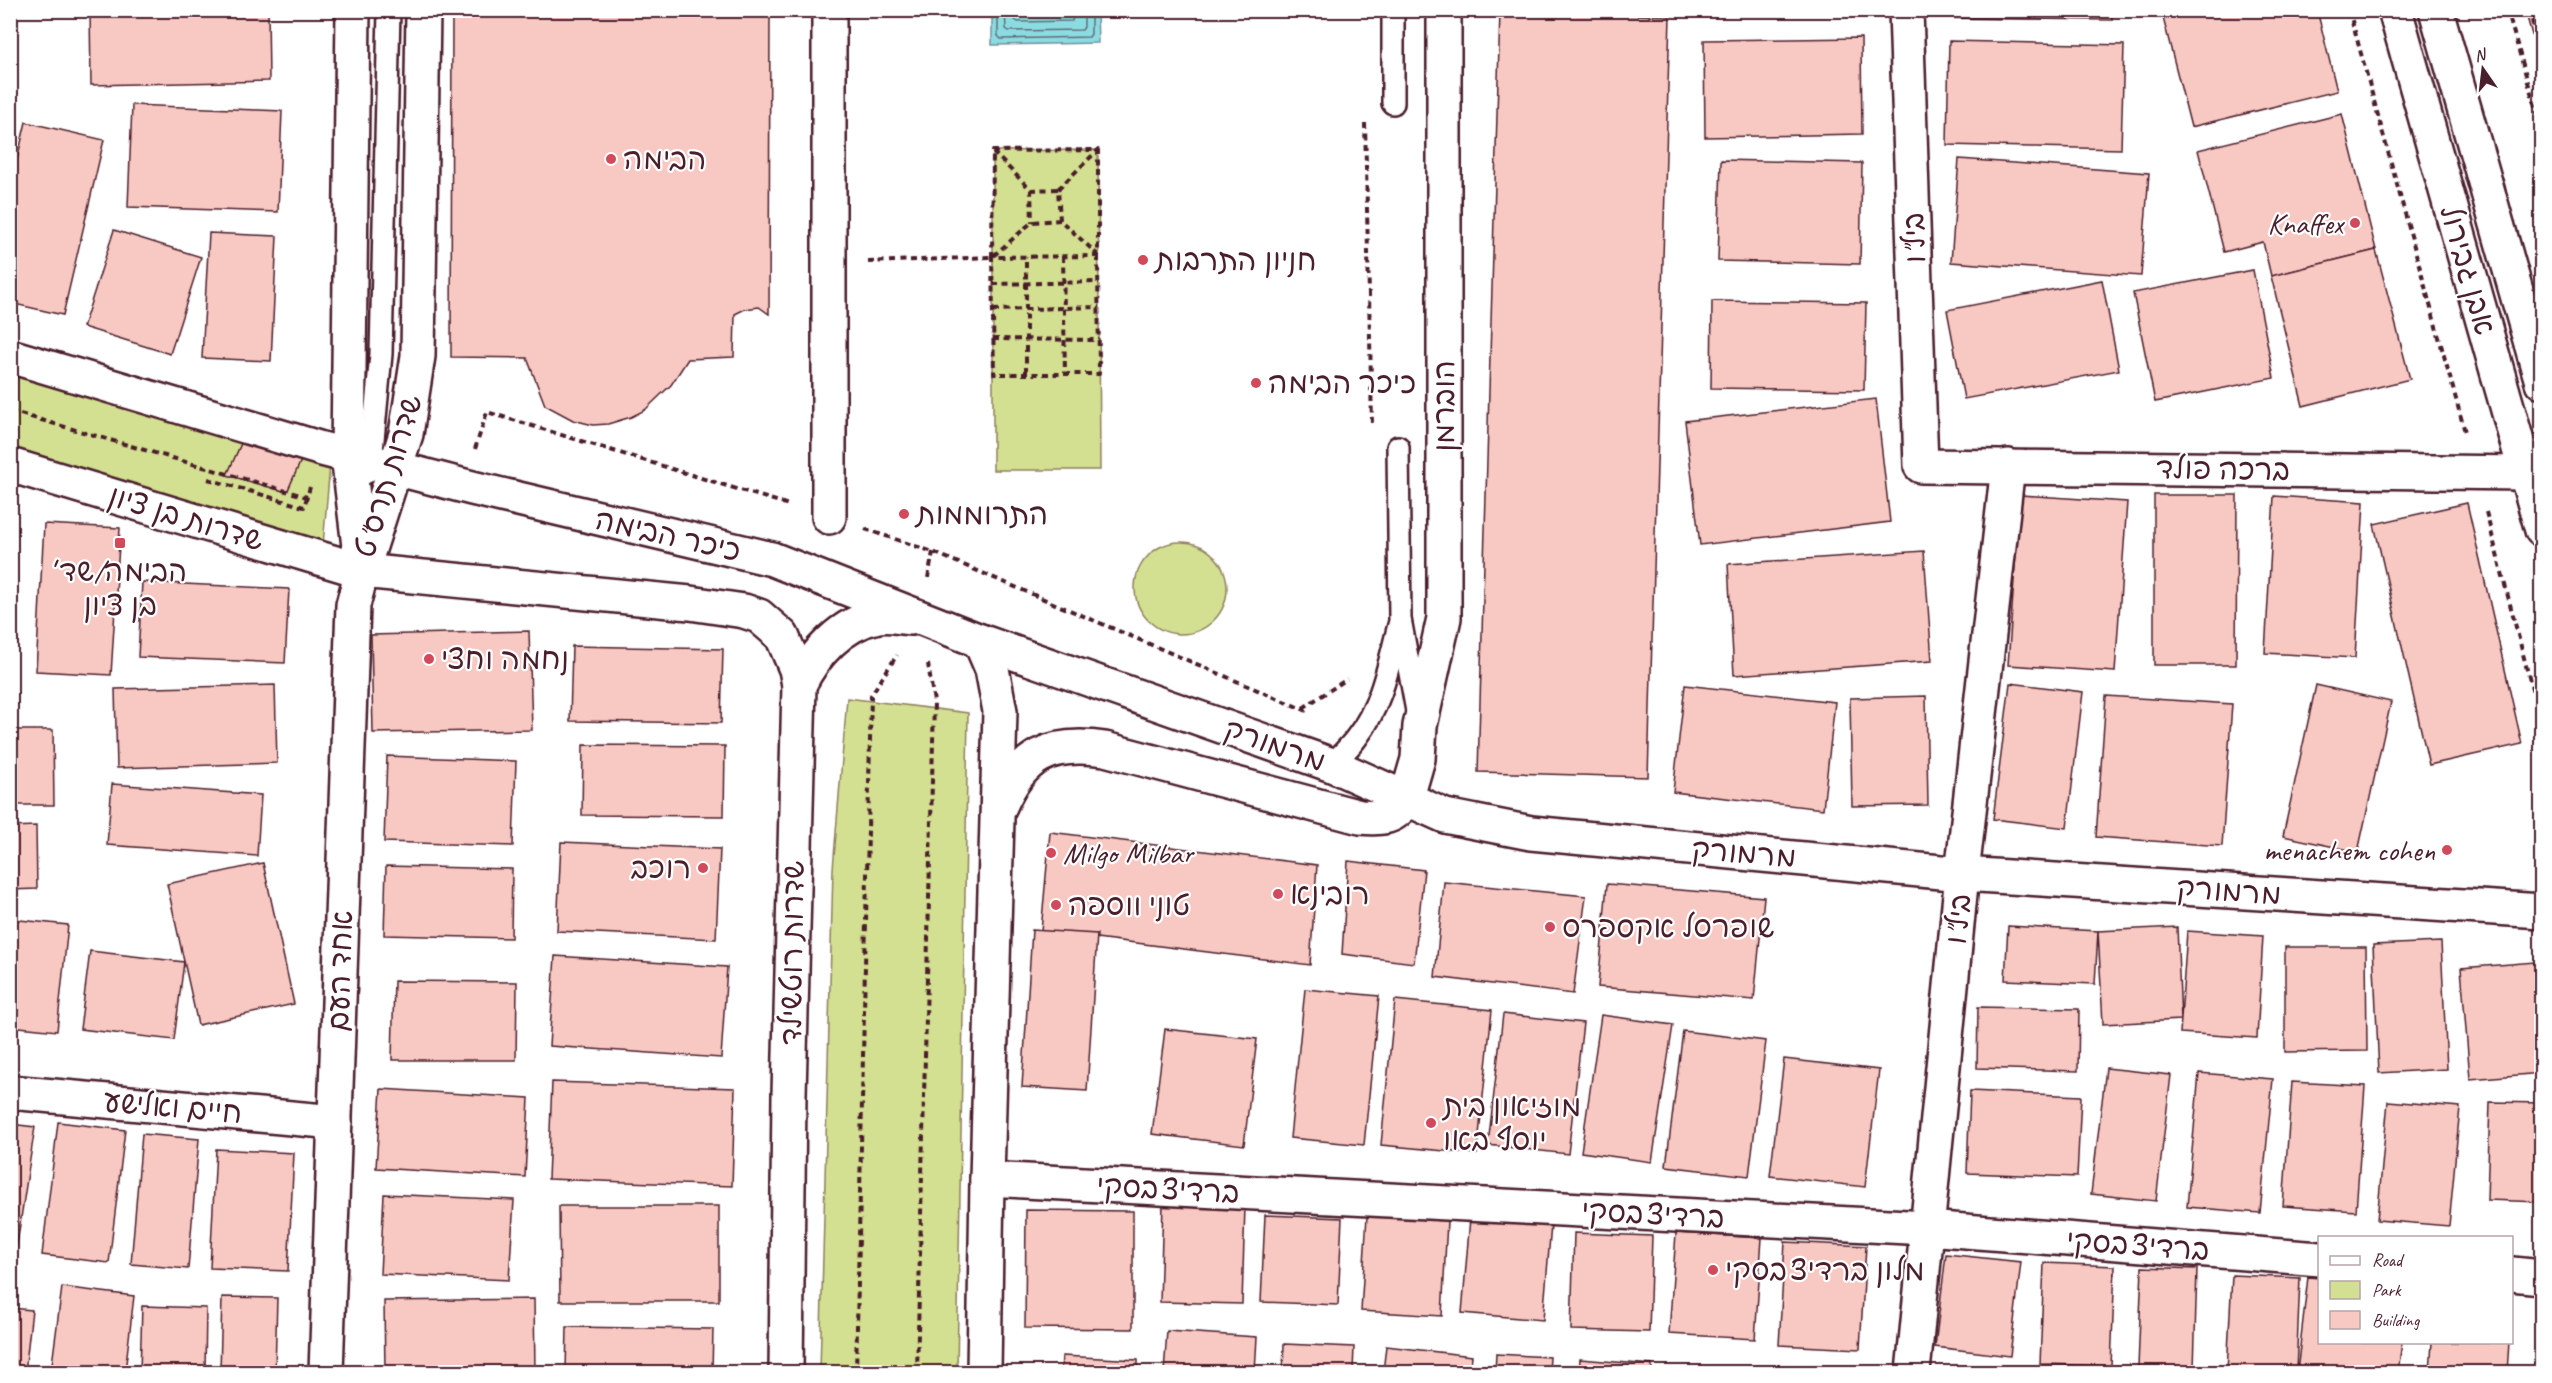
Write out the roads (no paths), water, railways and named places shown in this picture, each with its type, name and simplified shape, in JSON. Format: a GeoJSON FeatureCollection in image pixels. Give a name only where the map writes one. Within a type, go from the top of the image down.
{"type":"FeatureCollection","features":[{"type":"Feature","properties":{"kind":"street","name":"שדרות תרס\"ט"},"geometry":{"type":"LineString","coordinates":[[353,10],[371,461],[362,571]]}},
{"type":"Feature","properties":{"kind":"street","name":"שדרות תרס\"ט"},"geometry":{"type":"LineString","coordinates":[[362,571],[352,499],[371,461],[406,434],[418,356],[423,10]]}},
{"type":"Feature","properties":{"kind":"street"},"geometry":{"type":"LineString","coordinates":[[829,10],[829,517]]}},
{"type":"Feature","properties":{"kind":"street","name":"הוברמן"},"geometry":{"type":"LineString","coordinates":[[1407,797],[1418,759],[1420,726],[1444,618],[1444,10]]}},
{"type":"Feature","properties":{"kind":"street","name":"ביל\"ו"},"geometry":{"type":"LineString","coordinates":[[1906,10],[1921,466]]}},
{"type":"Feature","properties":{"kind":"street","name":"אבן גבירול"},"geometry":{"type":"LineString","coordinates":[[2395,10],[2541,530]]}},
{"type":"Feature","properties":{"kind":"street","name":"אבן גבירול"},"geometry":{"type":"LineString","coordinates":[[2436,10],[2541,382]]}},
{"type":"Feature","properties":{"kind":"street"},"geometry":{"type":"LineString","coordinates":[[10,356],[371,461]]}},
{"type":"Feature","properties":{"kind":"street","name":"כיכר הבימה"},"geometry":{"type":"LineString","coordinates":[[371,461],[472,488],[772,559],[980,641]]}},
{"type":"Feature","properties":{"kind":"street","name":"שדרות בן ציון"},"geometry":{"type":"LineString","coordinates":[[10,465],[362,571]]}},
{"type":"Feature","properties":{"kind":"street","name":"ברכה פולד"},"geometry":{"type":"LineString","coordinates":[[1921,466],[2526,473]]}},
{"type":"Feature","properties":{"kind":"street","name":"ביל\"ו"},"geometry":{"type":"LineString","coordinates":[[1913,1372],[1962,874],[2008,466]]}},
{"type":"Feature","properties":{"kind":"street","name":"כיכר הבימה"},"geometry":{"type":"LineString","coordinates":[[362,571],[730,607],[759,616],[782,636],[796,669],[799,685]]}},
{"type":"Feature","properties":{"kind":"street","name":"אחד העם"},"geometry":{"type":"LineString","coordinates":[[326,1372],[353,605],[362,571]]}},
{"type":"Feature","properties":{"kind":"street","name":"שדרות רוטשילד"},"geometry":{"type":"LineString","coordinates":[[786,1372],[789,1095],[799,685],[807,668],[825,647],[855,625],[879,616],[921,618]]}},
{"type":"Feature","properties":{"kind":"street"},"geometry":{"type":"LineString","coordinates":[[980,641],[992,669],[1000,711],[984,1372]]}},
{"type":"Feature","properties":{"kind":"street","name":"מרמורק"},"geometry":{"type":"LineString","coordinates":[[980,641],[1332,765],[1445,816],[1531,833],[1962,874],[2541,911]]}},
{"type":"Feature","properties":{"kind":"street"},"geometry":{"type":"LineString","coordinates":[[998,810],[1014,778],[1032,759],[1055,749],[1086,746],[1105,749],[1360,817],[1383,819],[1393,816],[1402,807],[1407,797]]}},
{"type":"Feature","properties":{"kind":"street","name":"חיים ואלישע"},"geometry":{"type":"LineString","coordinates":[[10,1092],[335,1122]]}},
{"type":"Feature","properties":{"kind":"street","name":"ברדיצ'בסקי"},"geometry":{"type":"LineString","coordinates":[[987,1179],[1927,1228],[2318,1259]]}},
{"type":"Feature","properties":{"kind":"street"},"geometry":{"type":"LineString","coordinates":[[2513,1274],[2541,1276]]}},
{"type":"Feature","properties":{"kind":"lane"},"geometry":{"type":"LineString","coordinates":[[371,461],[381,354],[389,10]]}},
{"type":"Feature","properties":{"kind":"lane"},"geometry":{"type":"LineString","coordinates":[[1393,103],[1394,10]]}},
{"type":"Feature","properties":{"kind":"lane"},"geometry":{"type":"LineString","coordinates":[[1398,447],[1400,619],[1420,726]]}},
{"type":"Feature","properties":{"kind":"lane"},"geometry":{"type":"LineString","coordinates":[[1332,765],[1357,737],[1372,712],[1384,682],[1400,619]]}},
{"type":"Feature","properties":{"kind":"water"},"geometry":{"type":"Polygon","coordinates":[[[992,11],[1097,11],[1098,43],[992,45],[992,11]]]}},
{"type":"Feature","properties":{"kind":"place","name":"הבימה"},"geometry":{"type":"Point","coordinates":[611,159]}},
{"type":"Feature","properties":{"kind":"place","name":"Knaffex"},"geometry":{"type":"Point","coordinates":[2355,223]}},
{"type":"Feature","properties":{"kind":"place","name":"חניון התרבות"},"geometry":{"type":"Point","coordinates":[1143,260]}},
{"type":"Feature","properties":{"kind":"place","name":"כיכר הבימה"},"geometry":{"type":"Point","coordinates":[1256,383]}},
{"type":"Feature","properties":{"kind":"place","name":"התרוממות"},"geometry":{"type":"Point","coordinates":[904,514]}},
{"type":"Feature","properties":{"kind":"place","name":"הבימה/שד׳ בן ציון"},"geometry":{"type":"Point","coordinates":[120,543]}},
{"type":"Feature","properties":{"kind":"place","name":"נחמה וחצי"},"geometry":{"type":"Point","coordinates":[429,659]}},
{"type":"Feature","properties":{"kind":"place","name":"menachem cohen"},"geometry":{"type":"Point","coordinates":[2447,850]}},
{"type":"Feature","properties":{"kind":"place","name":"Milgo Milbar"},"geometry":{"type":"Point","coordinates":[1051,853]}},
{"type":"Feature","properties":{"kind":"place","name":"רוכב"},"geometry":{"type":"Point","coordinates":[703,868]}},
{"type":"Feature","properties":{"kind":"place","name":"רובינא"},"geometry":{"type":"Point","coordinates":[1278,894]}},
{"type":"Feature","properties":{"kind":"place","name":"טוני ווספה"},"geometry":{"type":"Point","coordinates":[1056,905]}},
{"type":"Feature","properties":{"kind":"place","name":"שופרסל אקספרס"},"geometry":{"type":"Point","coordinates":[1550,927]}},
{"type":"Feature","properties":{"kind":"place","name":"מוזיאון בית יוסף באו"},"geometry":{"type":"Point","coordinates":[1431,1123]}},
{"type":"Feature","properties":{"kind":"place","name":"מלון ברדיצ'בסקי"},"geometry":{"type":"Point","coordinates":[1713,1270]}}]}
